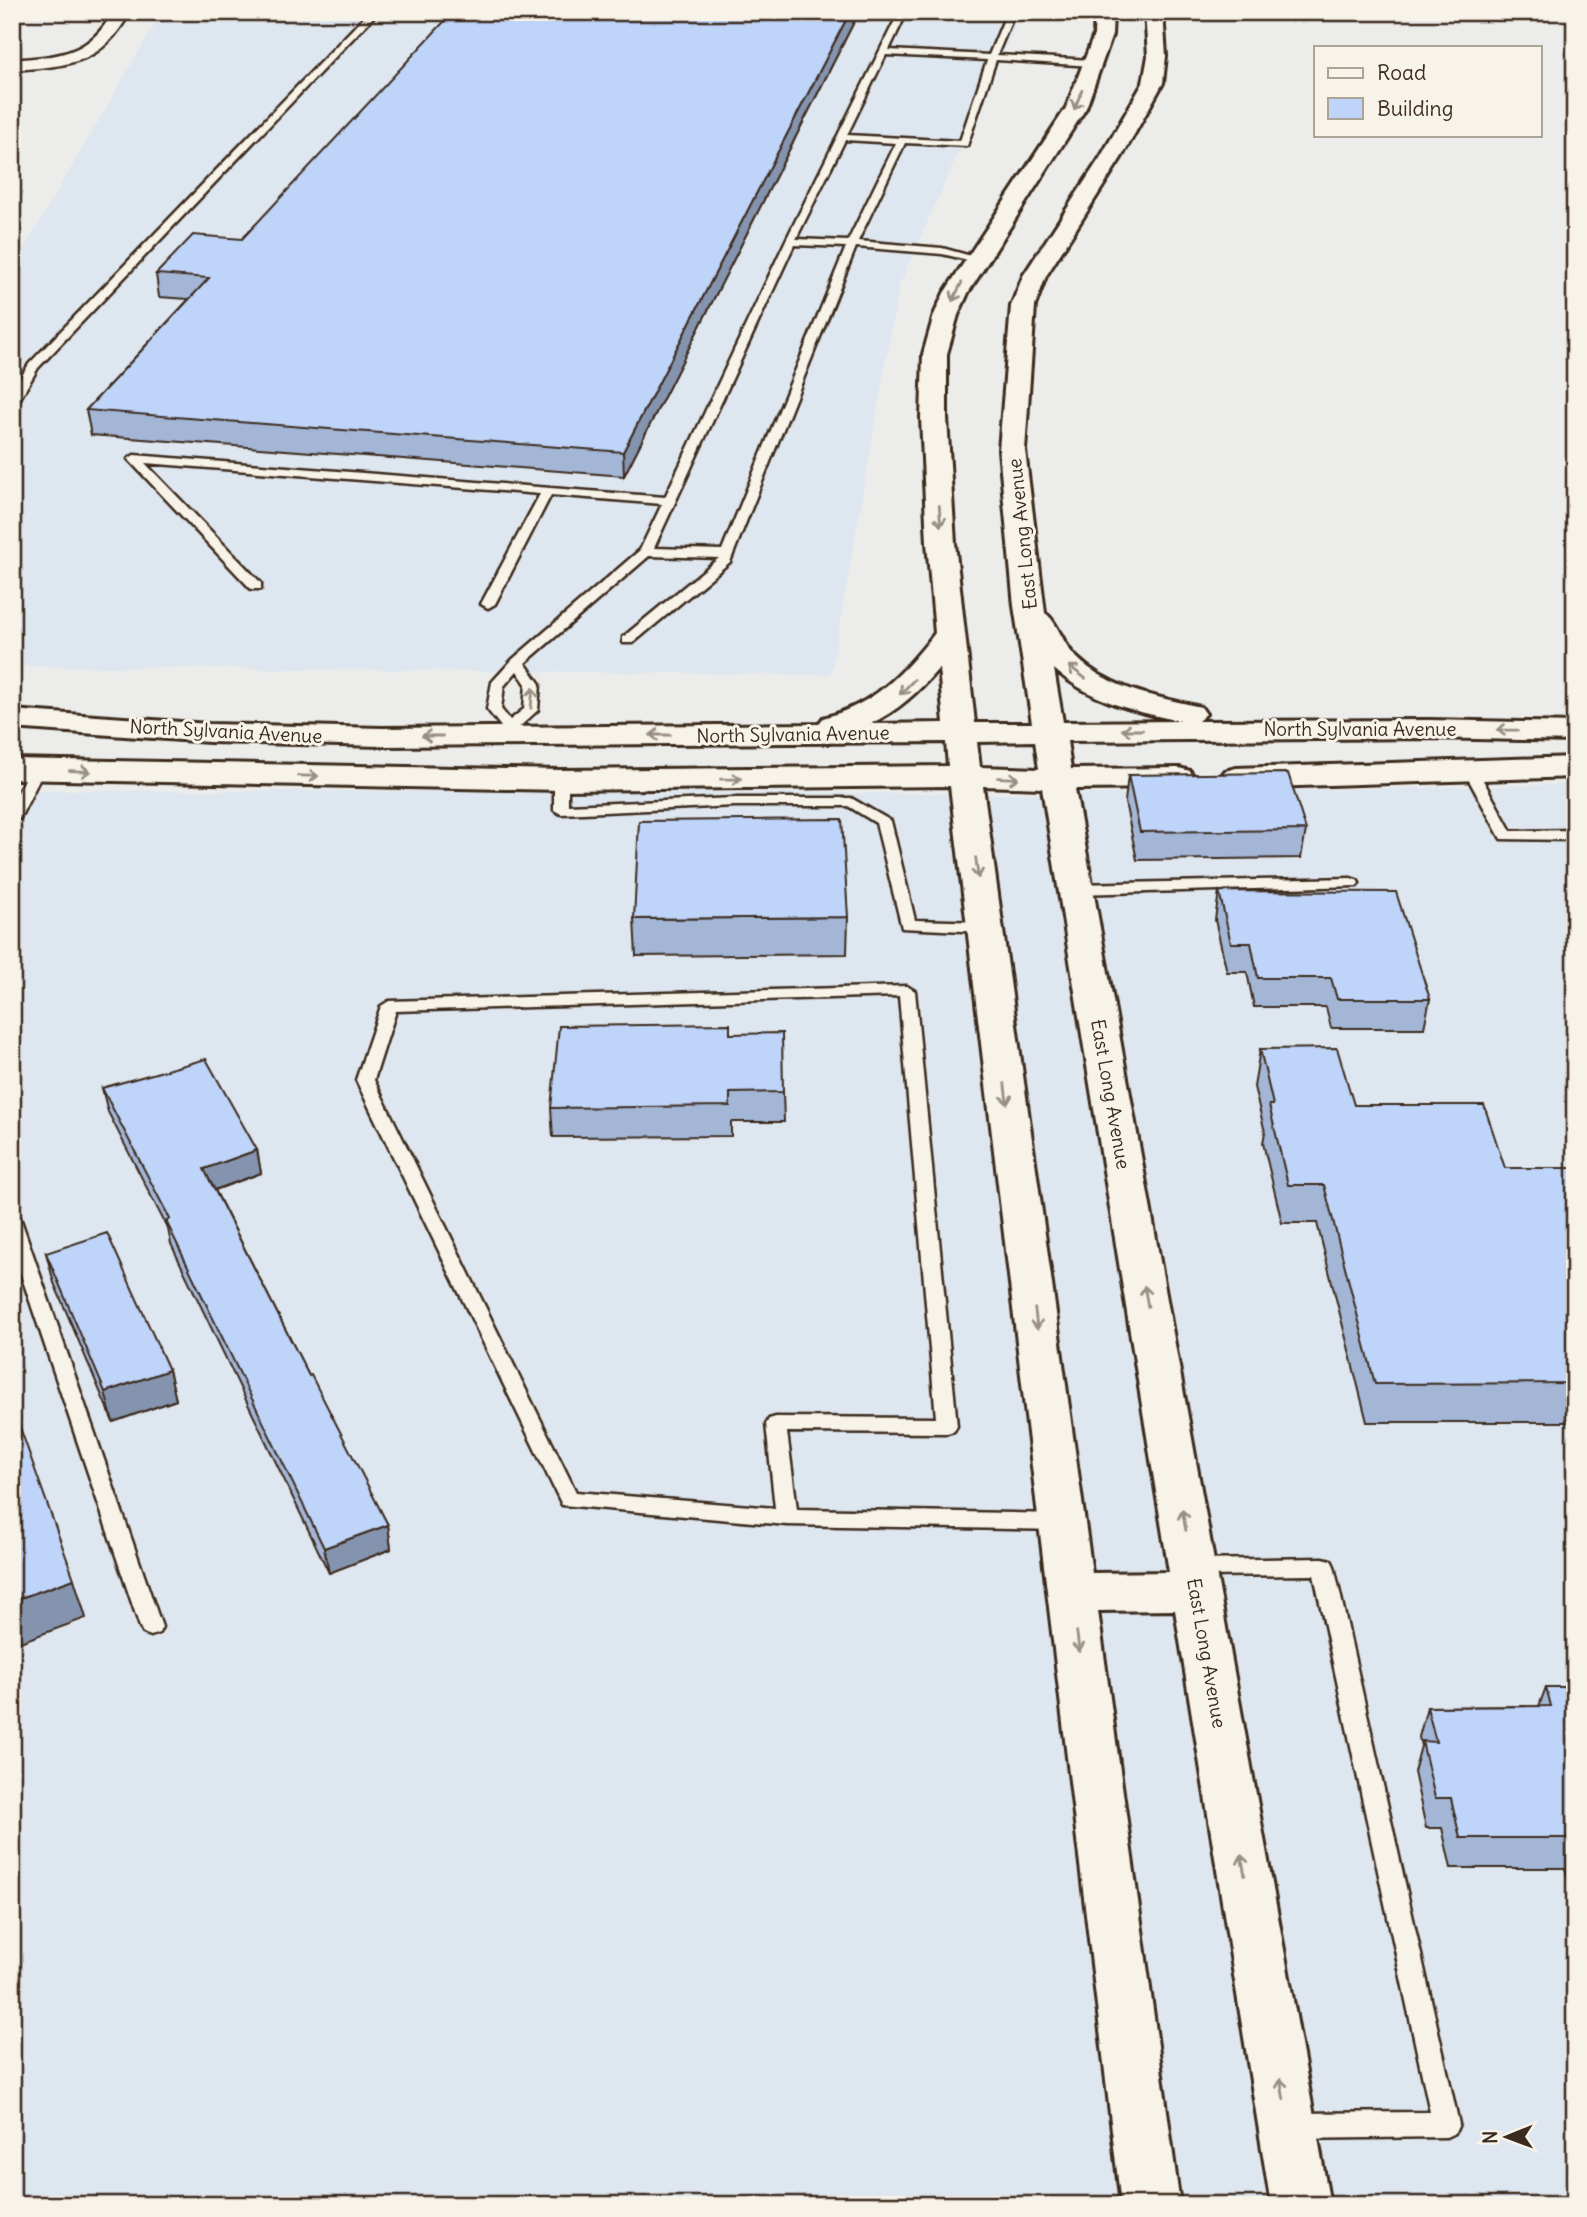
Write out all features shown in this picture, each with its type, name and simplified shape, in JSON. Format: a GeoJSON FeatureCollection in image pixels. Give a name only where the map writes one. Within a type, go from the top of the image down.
{"type":"FeatureCollection","features":[{"type":"Feature","properties":{"kind":"main road","name":"East Long Avenue"},"geometry":{"type":"LineString","coordinates":[[997,262],[1076,108],[1084,62],[1103,35],[1104,12]]}},
{"type":"Feature","properties":{"kind":"main road","name":"East Long Avenue"},"geometry":{"type":"LineString","coordinates":[[1151,2205],[965,776],[950,634],[934,418],[935,354],[946,315],[997,262],[1099,176],[1153,83],[1157,56],[1154,12]]}},
{"type":"Feature","properties":{"kind":"main road","name":"East Long Avenue"},"geometry":{"type":"LineString","coordinates":[[997,262],[1027,290],[1023,306],[1012,450],[1029,606],[1301,2205]]}},
{"type":"Feature","properties":{"kind":"main road"},"geometry":{"type":"LineString","coordinates":[[1029,606],[1053,650],[1074,671],[1105,690],[1146,705],[1191,715],[1429,729]]}},
{"type":"Feature","properties":{"kind":"main road"},"geometry":{"type":"LineString","coordinates":[[786,734],[846,723],[893,701],[920,673],[950,634]]}},
{"type":"Feature","properties":{"kind":"main road","name":"North Sylvania Avenue"},"geometry":{"type":"LineString","coordinates":[[12,719],[209,733],[382,737],[508,732],[786,734],[1429,729],[1575,732]]}},
{"type":"Feature","properties":{"kind":"main road"},"geometry":{"type":"LineString","coordinates":[[48,720],[25,769],[561,780],[965,776],[1057,779],[1273,778],[1575,767]]}},
{"type":"Feature","properties":{"kind":"main road"},"geometry":{"type":"LineString","coordinates":[[1469,729],[1479,770]]}},
{"type":"Feature","properties":{"kind":"main road"},"geometry":{"type":"LineString","coordinates":[[1071,1592],[1194,1580]]}},
{"type":"Feature","properties":{"kind":"street"},"geometry":{"type":"LineString","coordinates":[[12,65],[43,62],[91,49],[103,41],[122,12]]}},
{"type":"Feature","properties":{"kind":"lane"},"geometry":{"type":"LineString","coordinates":[[12,402],[33,366],[374,12]]}},
{"type":"Feature","properties":{"kind":"lane"},"geometry":{"type":"LineString","coordinates":[[518,662],[533,684],[531,710],[508,732],[494,709],[498,685],[518,662],[646,552],[790,242],[903,12]]}},
{"type":"Feature","properties":{"kind":"lane"},"geometry":{"type":"LineString","coordinates":[[842,137],[964,144],[1010,12]]}},
{"type":"Feature","properties":{"kind":"lane"},"geometry":{"type":"LineString","coordinates":[[885,52],[1053,64],[1084,62]]}},
{"type":"Feature","properties":{"kind":"lane"},"geometry":{"type":"LineString","coordinates":[[628,640],[724,562],[854,246],[902,141]]}},
{"type":"Feature","properties":{"kind":"lane"},"geometry":{"type":"LineString","coordinates":[[790,242],[854,246],[873,252],[997,262]]}},
{"type":"Feature","properties":{"kind":"lane"},"geometry":{"type":"LineString","coordinates":[[256,586],[134,459],[670,501]]}},
{"type":"Feature","properties":{"kind":"lane"},"geometry":{"type":"LineString","coordinates":[[488,604],[547,492]]}},
{"type":"Feature","properties":{"kind":"lane"},"geometry":{"type":"LineString","coordinates":[[646,552],[727,554]]}},
{"type":"Feature","properties":{"kind":"lane"},"geometry":{"type":"LineString","coordinates":[[12,818],[25,769]]}},
{"type":"Feature","properties":{"kind":"lane"},"geometry":{"type":"LineString","coordinates":[[1479,770],[1506,836],[1575,835]]}},
{"type":"Feature","properties":{"kind":"lane"},"geometry":{"type":"LineString","coordinates":[[561,780],[561,810],[735,802],[851,802],[883,821],[908,925],[984,927]]}},
{"type":"Feature","properties":{"kind":"lane"},"geometry":{"type":"LineString","coordinates":[[1076,889],[1351,883]]}},
{"type":"Feature","properties":{"kind":"lane"},"geometry":{"type":"LineString","coordinates":[[787,1517],[776,1424],[947,1426],[907,991],[389,1006],[365,1080],[569,1499],[787,1517],[1062,1522]]}},
{"type":"Feature","properties":{"kind":"lane"},"geometry":{"type":"LineString","coordinates":[[12,1220],[151,1627]]}},
{"type":"Feature","properties":{"kind":"lane"},"geometry":{"type":"LineString","coordinates":[[1194,1580],[1323,1566],[1446,2124],[1288,2126]]}},
{"type":"Feature","properties":{"kind":"shaded area"},"geometry":{"type":"Polygon","coordinates":[[[162,12],[1021,12],[899,286],[831,675],[12,666],[12,269],[162,12]]]}},
{"type":"Feature","properties":{"kind":"shaded area"},"geometry":{"type":"Polygon","coordinates":[[[1575,784],[1575,2205],[12,2205],[12,790],[1129,794],[1575,784]]]}},
{"type":"Feature","properties":{"kind":"building"},"geometry":{"type":"Polygon","coordinates":[[[453,12],[850,12],[623,452],[86,410],[209,278],[156,274],[193,235],[242,239],[453,12]]]}},
{"type":"Feature","properties":{"kind":"building"},"geometry":{"type":"Polygon","coordinates":[[[1288,773],[1306,830],[1140,832],[1128,775],[1288,773]]]}},
{"type":"Feature","properties":{"kind":"building"},"geometry":{"type":"Polygon","coordinates":[[[842,819],[848,917],[634,919],[639,821],[842,819]]]}},
{"type":"Feature","properties":{"kind":"building"},"geometry":{"type":"Polygon","coordinates":[[[1219,891],[1396,892],[1430,999],[1337,999],[1331,978],[1258,978],[1251,943],[1231,943],[1219,891]]]}},
{"type":"Feature","properties":{"kind":"building"},"geometry":{"type":"Polygon","coordinates":[[[730,1024],[730,1034],[782,1033],[783,1092],[730,1093],[730,1106],[551,1108],[559,1026],[730,1024]]]}},
{"type":"Feature","properties":{"kind":"building"},"geometry":{"type":"Polygon","coordinates":[[[1337,1048],[1354,1105],[1484,1105],[1505,1168],[1575,1168],[1575,1383],[1375,1384],[1324,1185],[1288,1185],[1269,1105],[1273,1105],[1260,1049],[1337,1048]]]}},
{"type":"Feature","properties":{"kind":"building"},"geometry":{"type":"Polygon","coordinates":[[[206,1059],[257,1150],[204,1169],[388,1525],[324,1548],[166,1221],[170,1219],[102,1088],[206,1059]]]}},
{"type":"Feature","properties":{"kind":"building"},"geometry":{"type":"Polygon","coordinates":[[[107,1233],[169,1370],[105,1392],[46,1253],[107,1233]]]}},
{"type":"Feature","properties":{"kind":"building"},"geometry":{"type":"Polygon","coordinates":[[[12,1405],[74,1579],[12,1601],[12,1405]]]}},
{"type":"Feature","properties":{"kind":"building"},"geometry":{"type":"Polygon","coordinates":[[[1546,1687],[1575,1687],[1575,1838],[1460,1838],[1451,1798],[1435,1798],[1422,1741],[1436,1742],[1427,1707],[1551,1706],[1546,1687]]]}}]}
